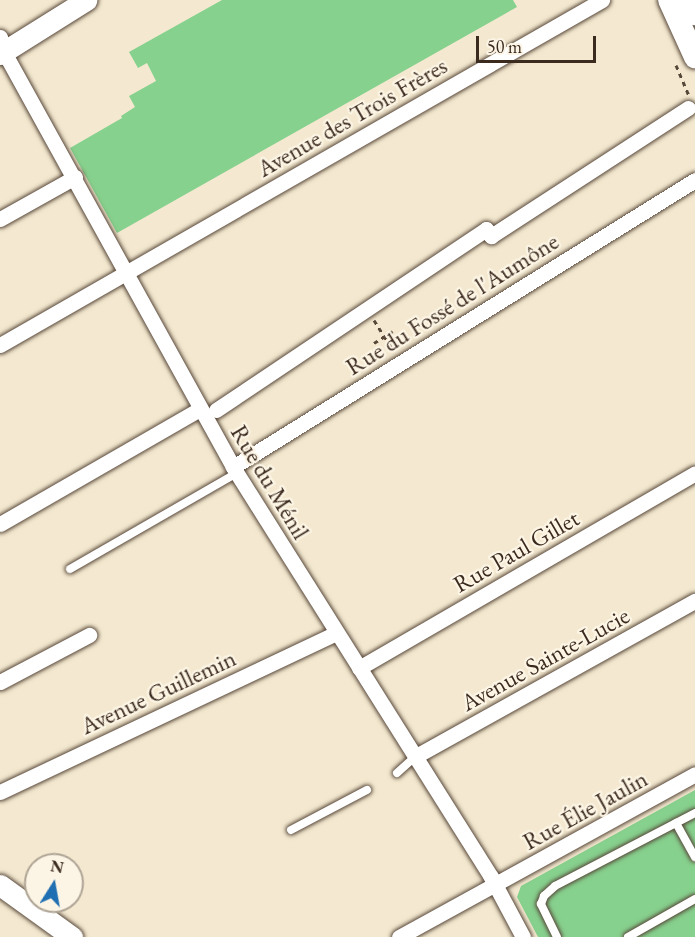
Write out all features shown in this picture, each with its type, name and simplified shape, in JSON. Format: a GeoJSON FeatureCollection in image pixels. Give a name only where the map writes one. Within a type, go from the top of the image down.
{"type":"FeatureCollection","features":[{"type":"Feature","properties":{"kind":"main road"},"geometry":{"type":"LineString","coordinates":[[1,48],[86,0]]}},
{"type":"Feature","properties":{"kind":"main road"},"geometry":{"type":"LineString","coordinates":[[669,0],[695,57]]}},
{"type":"Feature","properties":{"kind":"main road"},"geometry":{"type":"LineString","coordinates":[[688,0],[695,14]]}},
{"type":"Feature","properties":{"kind":"main road"},"geometry":{"type":"LineString","coordinates":[[0,885],[72,937]]}},
{"type":"Feature","properties":{"kind":"street","name":"Avenue des Trois Frères"},"geometry":{"type":"LineString","coordinates":[[0,345],[602,0]]}},
{"type":"Feature","properties":{"kind":"street","name":"Rue du Ménil"},"geometry":{"type":"LineString","coordinates":[[1,48],[75,177],[125,274],[208,409],[235,470],[496,885],[523,937]]}},
{"type":"Feature","properties":{"kind":"street"},"geometry":{"type":"LineString","coordinates":[[0,524],[266,379],[315,342],[486,229],[491,236],[687,108]]}},
{"type":"Feature","properties":{"kind":"street"},"geometry":{"type":"LineString","coordinates":[[0,219],[75,177]]}},
{"type":"Feature","properties":{"kind":"street","name":"Rue du Fossé de l'Aumône"},"geometry":{"type":"LineString","coordinates":[[235,470],[695,180]]}},
{"type":"Feature","properties":{"kind":"street","name":"Rue Paul Gillet"},"geometry":{"type":"LineString","coordinates":[[359,668],[695,473]]}},
{"type":"Feature","properties":{"kind":"street","name":"Avenue Sainte-Lucie"},"geometry":{"type":"LineString","coordinates":[[416,756],[695,601]]}},
{"type":"Feature","properties":{"kind":"street","name":"Avenue Guillemin"},"geometry":{"type":"LineString","coordinates":[[0,792],[336,633]]}},
{"type":"Feature","properties":{"kind":"street"},"geometry":{"type":"LineString","coordinates":[[0,682],[89,635]]}},
{"type":"Feature","properties":{"kind":"street","name":"Rue Élie Jaulin"},"geometry":{"type":"LineString","coordinates":[[399,937],[695,774]]}},
{"type":"Feature","properties":{"kind":"lane"},"geometry":{"type":"LineString","coordinates":[[70,569],[235,470]]}},
{"type":"Feature","properties":{"kind":"lane"},"geometry":{"type":"LineString","coordinates":[[397,773],[416,756]]}},
{"type":"Feature","properties":{"kind":"lane"},"geometry":{"type":"LineString","coordinates":[[291,830],[367,790]]}},
{"type":"Feature","properties":{"kind":"lane"},"geometry":{"type":"LineString","coordinates":[[557,937],[541,904],[544,896],[555,886],[695,813]]}},
{"type":"Feature","properties":{"kind":"lane"},"geometry":{"type":"LineString","coordinates":[[676,823],[695,856]]}},
{"type":"Feature","properties":{"kind":"lane"},"geometry":{"type":"LineString","coordinates":[[628,937],[695,899]]}},
{"type":"Feature","properties":{"kind":"path"},"geometry":{"type":"LineString","coordinates":[[367,308],[396,354]]}},
{"type":"Feature","properties":{"kind":"path"},"geometry":{"type":"LineString","coordinates":[[374,343],[393,331]]}},
{"type":"Feature","properties":{"kind":"green space"},"geometry":{"type":"Polygon","coordinates":[[[222,0],[513,0],[517,7],[117,233],[70,148],[122,118],[121,116],[135,107],[129,96],[156,81],[147,63],[138,68],[129,52],[222,0]]]}},
{"type":"Feature","properties":{"kind":"green space"},"geometry":{"type":"Polygon","coordinates":[[[695,790],[695,937],[538,937],[517,897],[521,886],[695,790]]]}}]}
